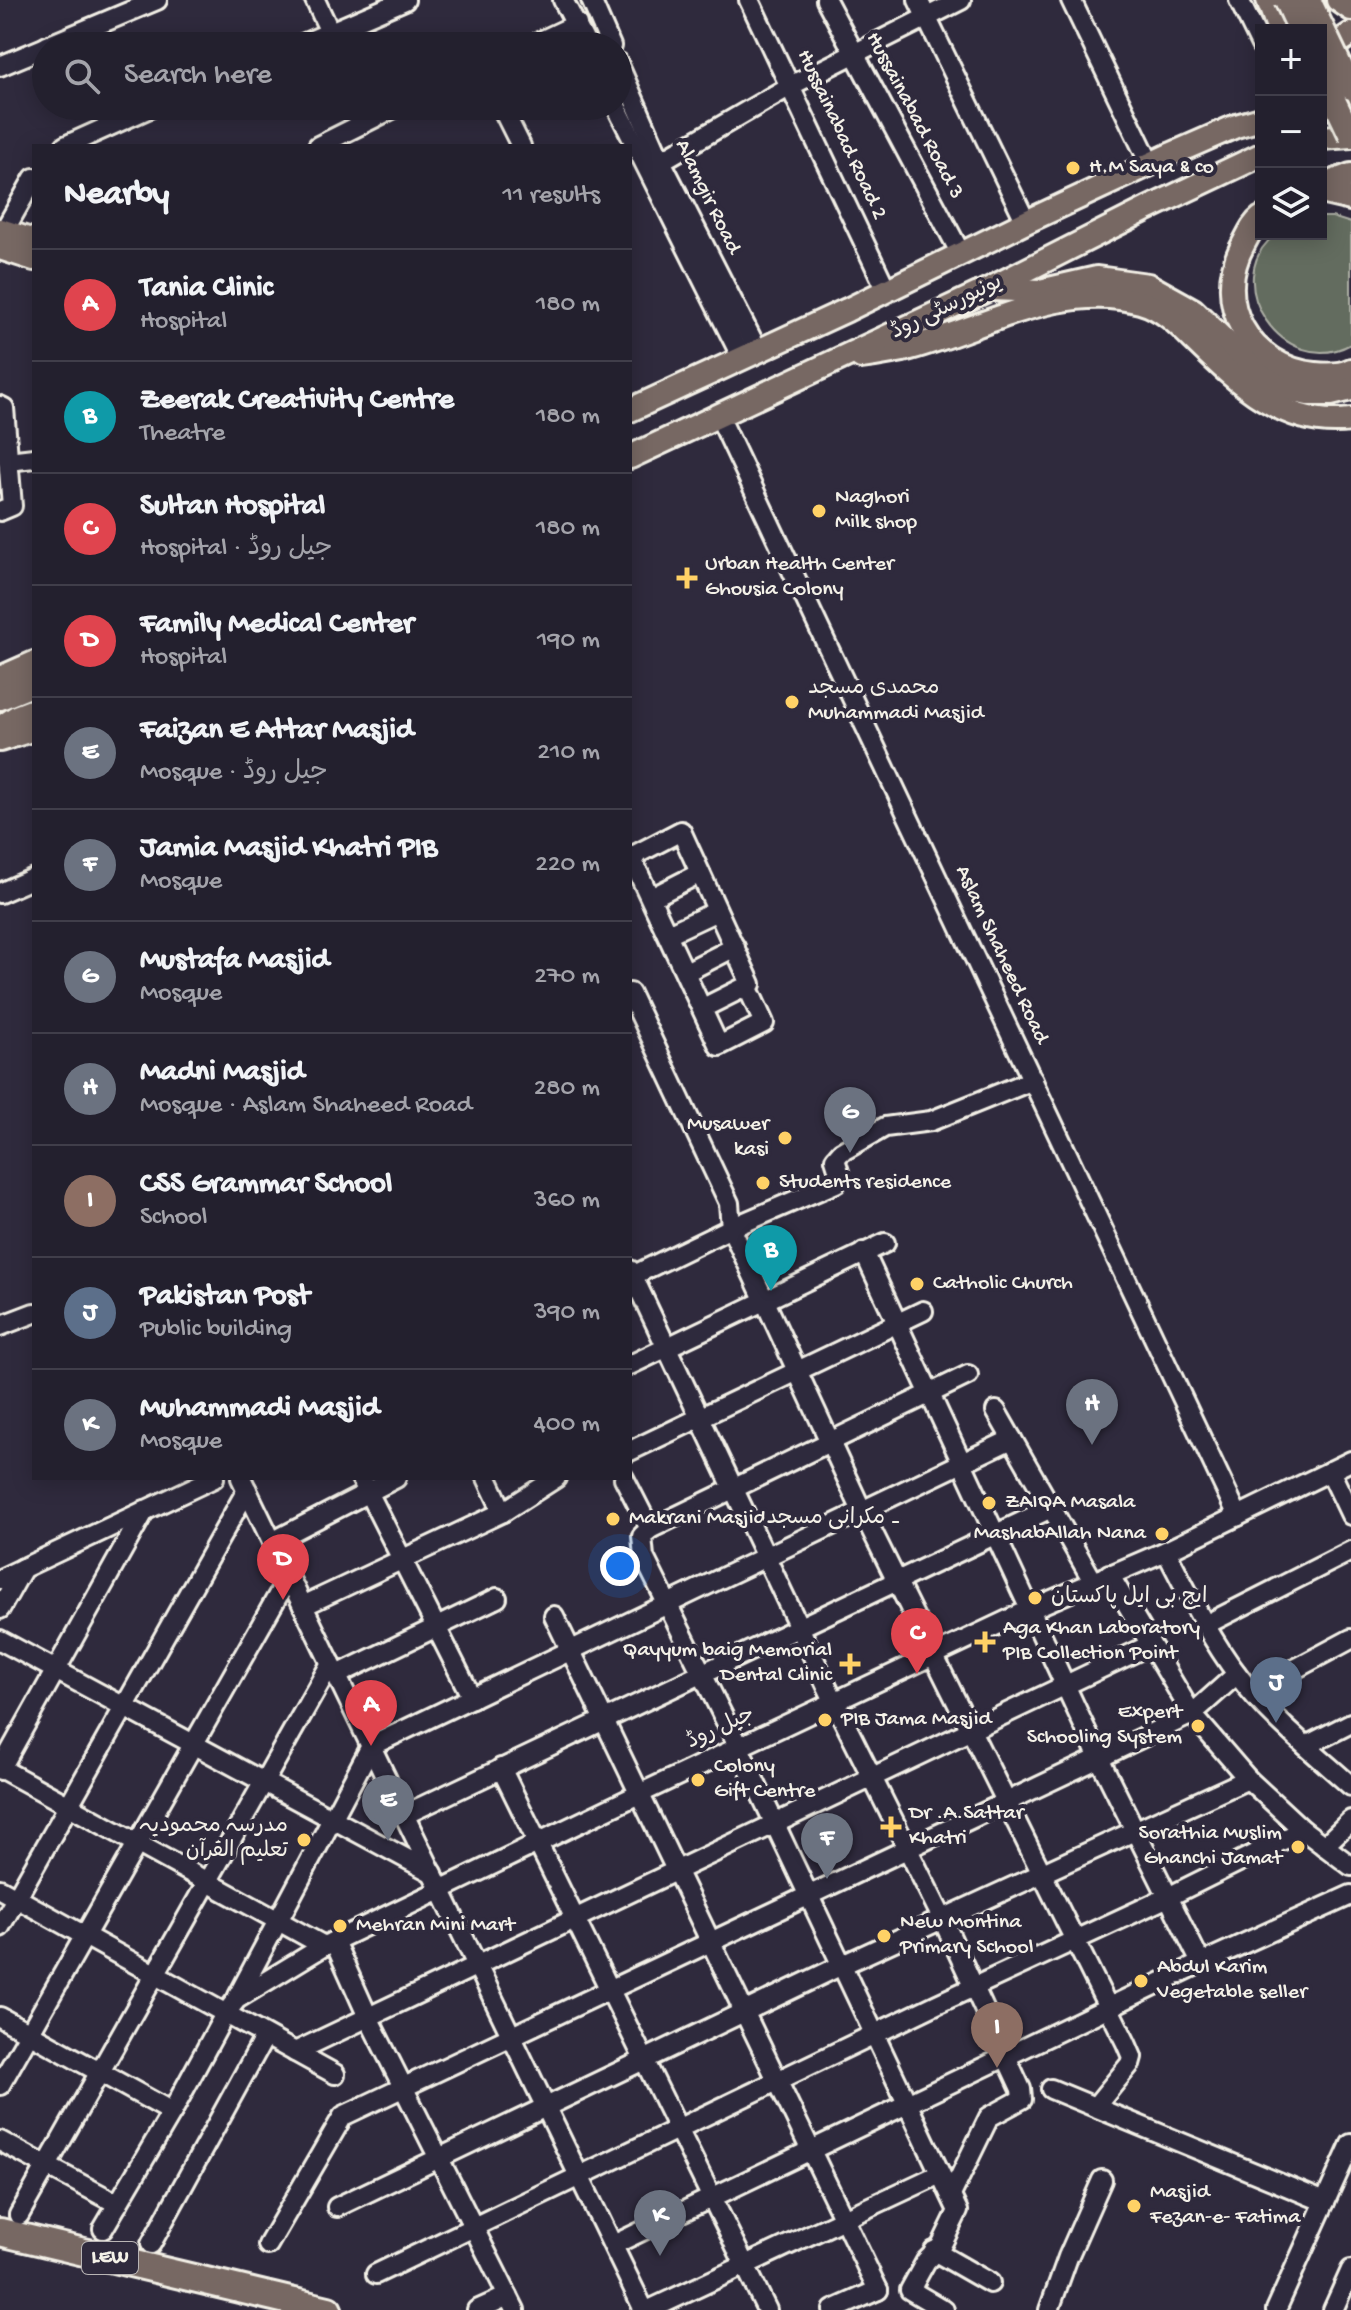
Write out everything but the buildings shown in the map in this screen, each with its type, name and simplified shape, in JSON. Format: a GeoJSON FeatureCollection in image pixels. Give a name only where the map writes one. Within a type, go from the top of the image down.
{"type":"FeatureCollection","features":[{"type":"Feature","properties":{"kind":"highway","name":"LEW"},"geometry":{"type":"LineString","coordinates":[[10,2223],[328,2310]]}},
{"type":"Feature","properties":{"kind":"main road"},"geometry":{"type":"LineString","coordinates":[[1277,12],[1303,0]]}},
{"type":"Feature","properties":{"kind":"main road"},"geometry":{"type":"LineString","coordinates":[[1309,0],[1351,88]]}},
{"type":"Feature","properties":{"kind":"main road"},"geometry":{"type":"LineString","coordinates":[[1327,50],[1351,34]]}},
{"type":"Feature","properties":{"kind":"main road"},"geometry":{"type":"LineString","coordinates":[[1327,84],[1351,82]]}},
{"type":"Feature","properties":{"kind":"main road"},"geometry":{"type":"LineString","coordinates":[[1327,86],[1351,136],[1327,138]]}},
{"type":"Feature","properties":{"kind":"main road"},"geometry":{"type":"LineString","coordinates":[[1327,108],[1351,106]]}},
{"type":"Feature","properties":{"kind":"main road"},"geometry":{"type":"LineString","coordinates":[[1236,126],[1255,112]]}},
{"type":"Feature","properties":{"kind":"main road","name":"یونیورسٹی روڈ"},"geometry":{"type":"LineString","coordinates":[[632,407],[887,291],[1150,164],[1255,121]]}},
{"type":"Feature","properties":{"kind":"main road","name":"یونیورسٹی روڈ"},"geometry":{"type":"LineString","coordinates":[[632,456],[989,289],[1255,158]]}},
{"type":"Feature","properties":{"kind":"main road"},"geometry":{"type":"LineString","coordinates":[[1129,174],[1147,209]]}},
{"type":"Feature","properties":{"kind":"main road"},"geometry":{"type":"LineString","coordinates":[[1327,186],[1351,175]]}},
{"type":"Feature","properties":{"kind":"main road"},"geometry":{"type":"LineString","coordinates":[[1327,191],[1351,199]]}},
{"type":"Feature","properties":{"kind":"main road"},"geometry":{"type":"LineString","coordinates":[[1255,227],[1232,269],[1230,299],[1238,321],[1252,344],[1275,362],[1304,373],[1325,375],[1351,370]]}},
{"type":"Feature","properties":{"kind":"main road"},"geometry":{"type":"LineString","coordinates":[[1,236],[32,241]]}},
{"type":"Feature","properties":{"kind":"main road"},"geometry":{"type":"LineString","coordinates":[[1,236],[32,258]]}},
{"type":"Feature","properties":{"kind":"main road"},"geometry":{"type":"LineString","coordinates":[[989,289],[1040,291],[1097,278],[1148,285],[1193,310],[1260,375],[1285,389],[1308,394],[1331,394],[1351,389]]}},
{"type":"Feature","properties":{"kind":"main road"},"geometry":{"type":"LineString","coordinates":[[832,362],[903,350],[1020,311],[1062,301],[1104,297],[1141,302],[1169,315],[1235,379],[1263,400],[1290,413],[1321,420],[1351,420]]}},
{"type":"Feature","properties":{"kind":"main road"},"geometry":{"type":"LineString","coordinates":[[0,678],[32,664]]}},
{"type":"Feature","properties":{"kind":"main road"},"geometry":{"type":"LineString","coordinates":[[0,698],[32,685]]}},
{"type":"Feature","properties":{"kind":"main road"},"geometry":{"type":"LineString","coordinates":[[0,728],[32,711]]}},
{"type":"Feature","properties":{"kind":"main road"},"geometry":{"type":"LineString","coordinates":[[0,740],[32,730]]}},
{"type":"Feature","properties":{"kind":"street"},"geometry":{"type":"LineString","coordinates":[[80,32],[157,0]]}},
{"type":"Feature","properties":{"kind":"street"},"geometry":{"type":"LineString","coordinates":[[315,0],[330,32],[405,0]]}},
{"type":"Feature","properties":{"kind":"street"},"geometry":{"type":"LineString","coordinates":[[563,0],[581,32]]}},
{"type":"Feature","properties":{"kind":"street"},"geometry":{"type":"LineString","coordinates":[[591,0],[605,32]]}},
{"type":"Feature","properties":{"kind":"street","name":"Hussainabad Road 2"},"geometry":{"type":"LineString","coordinates":[[749,0],[792,85],[887,291]]}},
{"type":"Feature","properties":{"kind":"street","name":"Hussainabad Road 3"},"geometry":{"type":"LineString","coordinates":[[826,0],[961,254]]}},
{"type":"Feature","properties":{"kind":"street"},"geometry":{"type":"LineString","coordinates":[[918,0],[1026,222]]}},
{"type":"Feature","properties":{"kind":"street"},"geometry":{"type":"LineString","coordinates":[[646,171],[792,85],[961,0]]}},
{"type":"Feature","properties":{"kind":"street"},"geometry":{"type":"LineString","coordinates":[[1071,0],[1150,164]]}},
{"type":"Feature","properties":{"kind":"street"},"geometry":{"type":"LineString","coordinates":[[1239,0],[1255,33]]}},
{"type":"Feature","properties":{"kind":"street"},"geometry":{"type":"LineString","coordinates":[[560,32],[577,24]]}},
{"type":"Feature","properties":{"kind":"street"},"geometry":{"type":"LineString","coordinates":[[0,66],[32,52]]}},
{"type":"Feature","properties":{"kind":"street","name":"Alamgir Road"},"geometry":{"type":"LineString","coordinates":[[632,117],[646,171]]}},
{"type":"Feature","properties":{"kind":"street"},"geometry":{"type":"LineString","coordinates":[[69,144],[120,120]]}},
{"type":"Feature","properties":{"kind":"street"},"geometry":{"type":"LineString","coordinates":[[322,144],[370,120]]}},
{"type":"Feature","properties":{"kind":"street"},"geometry":{"type":"LineString","coordinates":[[508,120],[520,144]]}},
{"type":"Feature","properties":{"kind":"street","name":"Alamgir Road"},"geometry":{"type":"LineString","coordinates":[[622,120],[646,171],[750,354]]}},
{"type":"Feature","properties":{"kind":"street"},"geometry":{"type":"LineString","coordinates":[[1,236],[32,182]]}},
{"type":"Feature","properties":{"kind":"street"},"geometry":{"type":"LineString","coordinates":[[0,406],[4,408],[12,506],[0,511]]}},
{"type":"Feature","properties":{"kind":"street","name":"Aslam Shaheed Road"},"geometry":{"type":"LineString","coordinates":[[719,416],[1238,1516]]}},
{"type":"Feature","properties":{"kind":"street"},"geometry":{"type":"LineString","coordinates":[[8,461],[32,458]]}},
{"type":"Feature","properties":{"kind":"street"},"geometry":{"type":"LineString","coordinates":[[632,856],[681,831],[751,984],[703,1008]]}},
{"type":"Feature","properties":{"kind":"street"},"geometry":{"type":"LineString","coordinates":[[632,861],[719,1046],[764,1023],[747,986]]}},
{"type":"Feature","properties":{"kind":"street"},"geometry":{"type":"LineString","coordinates":[[651,898],[700,873]]}},
{"type":"Feature","properties":{"kind":"street"},"geometry":{"type":"LineString","coordinates":[[0,893],[32,879]]}},
{"type":"Feature","properties":{"kind":"street"},"geometry":{"type":"LineString","coordinates":[[668,934],[717,911]]}},
{"type":"Feature","properties":{"kind":"street"},"geometry":{"type":"LineString","coordinates":[[686,972],[735,947]]}},
{"type":"Feature","properties":{"kind":"street"},"geometry":{"type":"LineString","coordinates":[[632,997],[729,1203],[731,1228],[862,1511],[1126,2043],[1132,2061],[1095,2107]]}},
{"type":"Feature","properties":{"kind":"street"},"geometry":{"type":"LineString","coordinates":[[632,1038],[647,1031]]}},
{"type":"Feature","properties":{"kind":"street"},"geometry":{"type":"LineString","coordinates":[[632,1275],[836,1183],[840,1175],[835,1159],[841,1152],[885,1127],[931,1121],[1033,1080]]}},
{"type":"Feature","properties":{"kind":"street"},"geometry":{"type":"LineString","coordinates":[[632,1364],[885,1243]]}},
{"type":"Feature","properties":{"kind":"street"},"geometry":{"type":"LineString","coordinates":[[864,1252],[1099,1758],[1201,1963]]}},
{"type":"Feature","properties":{"kind":"street"},"geometry":{"type":"LineString","coordinates":[[632,1277],[835,1703],[943,1920],[1023,2096],[989,2117],[951,2195]]}},
{"type":"Feature","properties":{"kind":"street"},"geometry":{"type":"LineString","coordinates":[[632,1450],[923,1311]]}},
{"type":"Feature","properties":{"kind":"street"},"geometry":{"type":"LineString","coordinates":[[0,1326],[32,1314]]}},
{"type":"Feature","properties":{"kind":"street"},"geometry":{"type":"LineString","coordinates":[[944,2310],[910,2290],[934,2251],[941,2246],[958,2211],[738,1746],[644,1557],[642,1536],[650,1529],[968,1375]]}},
{"type":"Feature","properties":{"kind":"street"},"geometry":{"type":"LineString","coordinates":[[996,1411],[1051,1508],[1150,1645],[1192,1714],[1248,1779],[1303,1830],[1351,1866]]}},
{"type":"Feature","properties":{"kind":"street"},"geometry":{"type":"LineString","coordinates":[[103,2229],[231,2006],[371,1746],[1012,1439]]}},
{"type":"Feature","properties":{"kind":"street","name":"جیل روڈ"},"geometry":{"type":"LineString","coordinates":[[231,2006],[329,1944],[437,1882],[539,1844],[738,1746],[1031,1609],[1166,1551],[1351,1461]]}},
{"type":"Feature","properties":{"kind":"street"},"geometry":{"type":"LineString","coordinates":[[1330,1471],[1351,1515]]}},
{"type":"Feature","properties":{"kind":"street"},"geometry":{"type":"LineString","coordinates":[[0,1579],[210,1480]]}},
{"type":"Feature","properties":{"kind":"street"},"geometry":{"type":"LineString","coordinates":[[272,1542],[364,1486],[388,1480]]}},
{"type":"Feature","properties":{"kind":"street"},"geometry":{"type":"LineString","coordinates":[[488,1480],[503,1512]]}},
{"type":"Feature","properties":{"kind":"street"},"geometry":{"type":"LineString","coordinates":[[303,1606],[503,1512],[553,1480]]}},
{"type":"Feature","properties":{"kind":"street"},"geometry":{"type":"LineString","coordinates":[[625,1480],[650,1529]]}},
{"type":"Feature","properties":{"kind":"street"},"geometry":{"type":"LineString","coordinates":[[244,1484],[647,2310],[940,2174]]}},
{"type":"Feature","properties":{"kind":"street"},"geometry":{"type":"LineString","coordinates":[[0,1927],[8,1894],[67,1805],[244,1484]]}},
{"type":"Feature","properties":{"kind":"street"},"geometry":{"type":"LineString","coordinates":[[364,1486],[472,1698]]}},
{"type":"Feature","properties":{"kind":"street"},"geometry":{"type":"LineString","coordinates":[[404,1815],[1051,1508]]}},
{"type":"Feature","properties":{"kind":"street"},"geometry":{"type":"LineString","coordinates":[[145,1510],[0,1769],[278,1921],[329,1944],[405,2087],[512,2303],[477,2310]]}},
{"type":"Feature","properties":{"kind":"street"},"geometry":{"type":"LineString","coordinates":[[1166,1551],[1205,1625],[1237,1674],[1306,1746],[1351,1786]]}},
{"type":"Feature","properties":{"kind":"street"},"geometry":{"type":"LineString","coordinates":[[1205,1625],[1351,1551]]}},
{"type":"Feature","properties":{"kind":"street"},"geometry":{"type":"LineString","coordinates":[[0,1609],[23,1568]]}},
{"type":"Feature","properties":{"kind":"street"},"geometry":{"type":"LineString","coordinates":[[0,2085],[289,1576]]}},
{"type":"Feature","properties":{"kind":"street"},"geometry":{"type":"LineString","coordinates":[[10,2223],[47,2166],[264,1782],[334,1669],[437,1629],[497,1598]]}},
{"type":"Feature","properties":{"kind":"street"},"geometry":{"type":"LineString","coordinates":[[554,1616],[878,2290]]}},
{"type":"Feature","properties":{"kind":"street"},"geometry":{"type":"LineString","coordinates":[[1252,1692],[1351,1639]]}},
{"type":"Feature","properties":{"kind":"street"},"geometry":{"type":"LineString","coordinates":[[0,1640],[332,1819],[437,1882]]}},
{"type":"Feature","properties":{"kind":"street"},"geometry":{"type":"LineString","coordinates":[[295,2052],[1150,1645]]}},
{"type":"Feature","properties":{"kind":"street"},"geometry":{"type":"LineString","coordinates":[[268,2245],[343,2116],[1192,1714],[1237,1674]]}},
{"type":"Feature","properties":{"kind":"street"},"geometry":{"type":"LineString","coordinates":[[1306,1746],[1351,1723]]}},
{"type":"Feature","properties":{"kind":"street"},"geometry":{"type":"LineString","coordinates":[[501,1768],[767,2310]]}},
{"type":"Feature","properties":{"kind":"street"},"geometry":{"type":"LineString","coordinates":[[337,2207],[744,2011],[1248,1779]]}},
{"type":"Feature","properties":{"kind":"street"},"geometry":{"type":"LineString","coordinates":[[1324,1846],[1351,1820]]}},
{"type":"Feature","properties":{"kind":"street"},"geometry":{"type":"LineString","coordinates":[[376,2274],[1303,1830]]}},
{"type":"Feature","properties":{"kind":"street"},"geometry":{"type":"LineString","coordinates":[[8,1894],[155,1975],[231,2006],[265,2036],[335,2074]]}},
{"type":"Feature","properties":{"kind":"street"},"geometry":{"type":"LineString","coordinates":[[613,2245],[1201,1963],[1351,1895]]}},
{"type":"Feature","properties":{"kind":"street"},"geometry":{"type":"LineString","coordinates":[[0,2017],[172,2112]]}},
{"type":"Feature","properties":{"kind":"street"},"geometry":{"type":"LineString","coordinates":[[151,2244],[265,2036]]}},
{"type":"Feature","properties":{"kind":"street"},"geometry":{"type":"LineString","coordinates":[[1051,2089],[1325,2202]]}},
{"type":"Feature","properties":{"kind":"street"},"geometry":{"type":"LineString","coordinates":[[0,2141],[118,2204]]}},
{"type":"Feature","properties":{"kind":"street"},"geometry":{"type":"LineString","coordinates":[[1276,2310],[1351,2144]]}},
{"type":"Feature","properties":{"kind":"street"},"geometry":{"type":"LineString","coordinates":[[1049,2310],[1068,2257],[1102,2180]]}},
{"type":"Feature","properties":{"kind":"street"},"geometry":{"type":"LineString","coordinates":[[934,2251],[990,2283]]}},
{"type":"Feature","properties":{"kind":"street"},"geometry":{"type":"LineString","coordinates":[[1333,2310],[1351,2270]]}},
{"type":"Feature","properties":{"kind":"street"},"geometry":{"type":"LineString","coordinates":[[833,2310],[878,2290]]}},
{"type":"Feature","properties":{"kind":"street"},"geometry":{"type":"LineString","coordinates":[[867,2310],[878,2290]]}},
{"type":"Feature","properties":{"kind":"green space"},"geometry":{"type":"Polygon","coordinates":[[[1327,217],[1351,223],[1351,344],[1326,352],[1303,349],[1282,338],[1266,320],[1256,299],[1253,276],[1259,253],[1271,240],[1327,240],[1327,217]]]}},
{"type":"Feature","properties":{"kind":"place","name":"H.M Saya & co"},"geometry":{"type":"Point","coordinates":[1073,168]}},
{"type":"Feature","properties":{"kind":"place","name":"Naghori Milk shop"},"geometry":{"type":"Point","coordinates":[819,511]}},
{"type":"Feature","properties":{"kind":"place","name":"Urban Health Center Ghousia Colony"},"geometry":{"type":"Point","coordinates":[687,578]}},
{"type":"Feature","properties":{"kind":"place","name":"محمدی مسجد Muhammadi Masjid"},"geometry":{"type":"Point","coordinates":[792,702]}},
{"type":"Feature","properties":{"kind":"place","name":"Musawer kasi"},"geometry":{"type":"Point","coordinates":[785,1138]}},
{"type":"Feature","properties":{"kind":"place","name":"Mustafa Masjid"},"geometry":{"type":"Point","coordinates":[850,1153]}},
{"type":"Feature","properties":{"kind":"place","name":"Students residence"},"geometry":{"type":"Point","coordinates":[763,1183]}},
{"type":"Feature","properties":{"kind":"place","name":"Catholic Church"},"geometry":{"type":"Point","coordinates":[917,1284]}},
{"type":"Feature","properties":{"kind":"place","name":"Zeerak Creativity Centre"},"geometry":{"type":"Point","coordinates":[771,1291]}},
{"type":"Feature","properties":{"kind":"place","name":"Madni Masjid"},"geometry":{"type":"Point","coordinates":[1092,1445]}},
{"type":"Feature","properties":{"kind":"place","name":"ZAIQA Masala"},"geometry":{"type":"Point","coordinates":[989,1503]}},
{"type":"Feature","properties":{"kind":"place","name":"Makrani Masjid۔ مکرانی مسجد"},"geometry":{"type":"Point","coordinates":[613,1519]}},
{"type":"Feature","properties":{"kind":"place","name":"MashabAllah Nana"},"geometry":{"type":"Point","coordinates":[1162,1534]}},
{"type":"Feature","properties":{"kind":"place","name":"ایچ بی ایل پاکستان"},"geometry":{"type":"Point","coordinates":[1035,1598]}},
{"type":"Feature","properties":{"kind":"place","name":"Family Medical Center"},"geometry":{"type":"Point","coordinates":[283,1600]}},
{"type":"Feature","properties":{"kind":"place","name":"Aga Khan Laboratory PIB Collection Point"},"geometry":{"type":"Point","coordinates":[985,1642]}},
{"type":"Feature","properties":{"kind":"place","name":"Qayyum baig Memorial Dental Clinic"},"geometry":{"type":"Point","coordinates":[850,1664]}},
{"type":"Feature","properties":{"kind":"place","name":"Sultan Hospital"},"geometry":{"type":"Point","coordinates":[917,1674]}},
{"type":"Feature","properties":{"kind":"place","name":"PIB Jama Masjid"},"geometry":{"type":"Point","coordinates":[825,1720]}},
{"type":"Feature","properties":{"kind":"place","name":"Pakistan Post"},"geometry":{"type":"Point","coordinates":[1276,1723]}},
{"type":"Feature","properties":{"kind":"place","name":"Expert Schooling System"},"geometry":{"type":"Point","coordinates":[1198,1726]}},
{"type":"Feature","properties":{"kind":"place","name":"Tania Clinic"},"geometry":{"type":"Point","coordinates":[371,1746]}},
{"type":"Feature","properties":{"kind":"place","name":"Colony Gift Centre"},"geometry":{"type":"Point","coordinates":[698,1780]}},
{"type":"Feature","properties":{"kind":"place","name":"Dr .A.Sattar Khatri"},"geometry":{"type":"Point","coordinates":[891,1827]}},
{"type":"Feature","properties":{"kind":"place","name":"مدرسہ محمودیہ تعلیم القرآن"},"geometry":{"type":"Point","coordinates":[304,1840]}},
{"type":"Feature","properties":{"kind":"place","name":"Faizan E Attar Masjid"},"geometry":{"type":"Point","coordinates":[388,1841]}},
{"type":"Feature","properties":{"kind":"place","name":"Sorathia Muslim Ghanchi Jamat"},"geometry":{"type":"Point","coordinates":[1298,1847]}},
{"type":"Feature","properties":{"kind":"place","name":"Jamia Masjid Khatri PIB"},"geometry":{"type":"Point","coordinates":[827,1879]}},
{"type":"Feature","properties":{"kind":"place","name":"Mehran Mini Mart"},"geometry":{"type":"Point","coordinates":[340,1926]}},
{"type":"Feature","properties":{"kind":"place","name":"New Montina Primary School"},"geometry":{"type":"Point","coordinates":[884,1936]}},
{"type":"Feature","properties":{"kind":"place","name":"Abdul Karim Vegetable seller"},"geometry":{"type":"Point","coordinates":[1141,1981]}},
{"type":"Feature","properties":{"kind":"place","name":"CSS Grammar School"},"geometry":{"type":"Point","coordinates":[997,2068]}},
{"type":"Feature","properties":{"kind":"place","name":"Masjid Fezan-e- Fatima"},"geometry":{"type":"Point","coordinates":[1134,2206]}},
{"type":"Feature","properties":{"kind":"place","name":"Muhammadi Masjid"},"geometry":{"type":"Point","coordinates":[660,2256]}}]}
